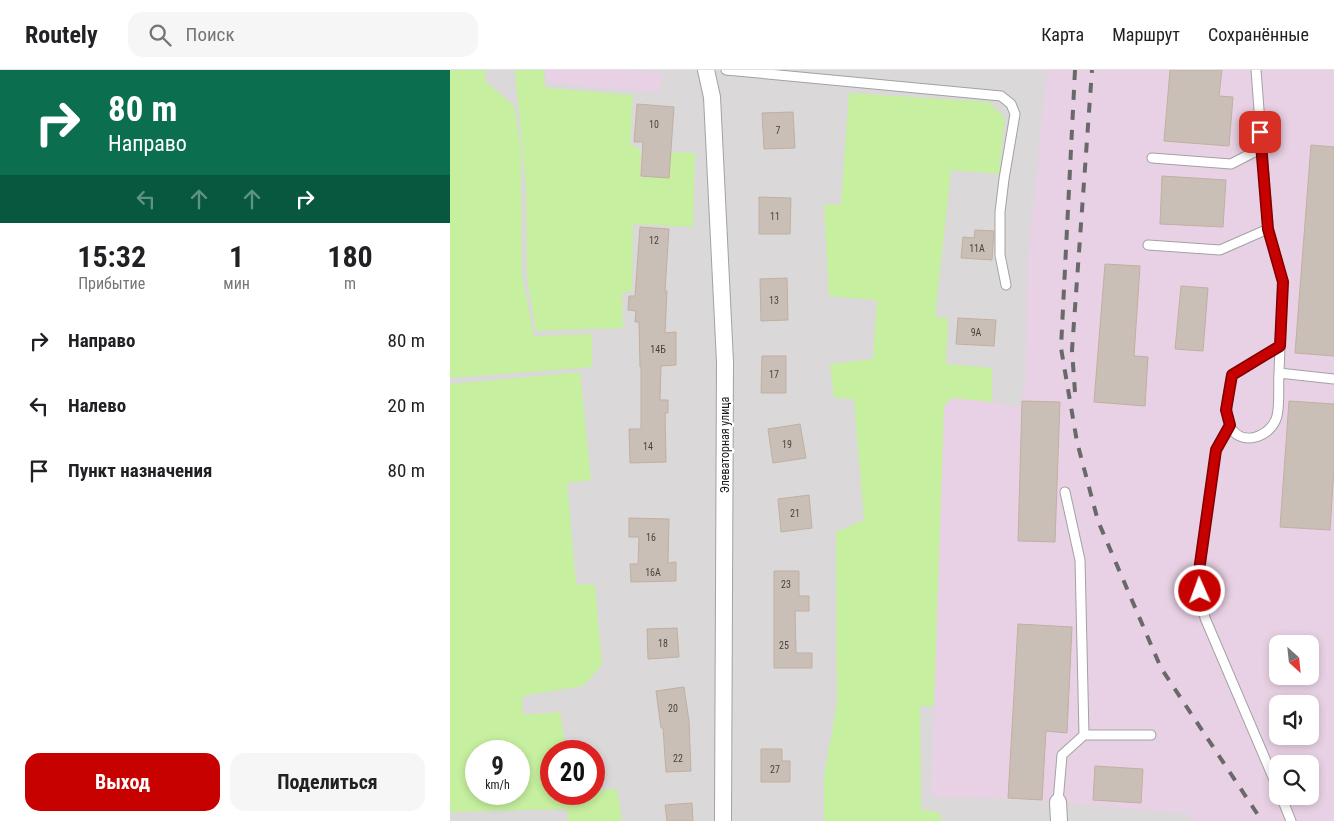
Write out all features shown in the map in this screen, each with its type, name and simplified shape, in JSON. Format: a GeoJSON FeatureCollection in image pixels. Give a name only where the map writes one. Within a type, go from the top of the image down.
{"type":"FeatureCollection","features":[{"type":"Feature","properties":{"kind":"street","name":"Элеваторная улица"},"geometry":{"type":"LineString","coordinates":[[706,70],[712,97],[725,362],[723,821]]}},
{"type":"Feature","properties":{"kind":"street"},"geometry":{"type":"LineString","coordinates":[[1058,802],[1059,821]]}},
{"type":"Feature","properties":{"kind":"lane"},"geometry":{"type":"LineString","coordinates":[[726,70],[1001,96],[1011,104],[1015,114],[1000,212],[1000,255],[1006,285]]}},
{"type":"Feature","properties":{"kind":"lane"},"geometry":{"type":"LineString","coordinates":[[1256,70],[1268,229],[1283,282],[1277,417],[1266,434],[1249,440],[1237,435],[1230,425],[1226,410],[1232,375],[1280,346]]}},
{"type":"Feature","properties":{"kind":"lane"},"geometry":{"type":"LineString","coordinates":[[1152,158],[1231,164],[1262,148]]}},
{"type":"Feature","properties":{"kind":"lane"},"geometry":{"type":"LineString","coordinates":[[1148,245],[1220,250],[1268,229]]}},
{"type":"Feature","properties":{"kind":"lane"},"geometry":{"type":"LineString","coordinates":[[1279,373],[1334,379]]}},
{"type":"Feature","properties":{"kind":"lane"},"geometry":{"type":"LineString","coordinates":[[1230,425],[1216,450],[1198,578],[1205,618],[1269,768]]}},
{"type":"Feature","properties":{"kind":"lane"},"geometry":{"type":"LineString","coordinates":[[1065,492],[1080,560],[1084,735]]}},
{"type":"Feature","properties":{"kind":"lane"},"geometry":{"type":"LineString","coordinates":[[1058,802],[1062,755],[1084,735],[1151,735]]}},
{"type":"Feature","properties":{"kind":"lane"},"geometry":{"type":"LineString","coordinates":[[1285,805],[1291,821]]}},
{"type":"Feature","properties":{"kind":"shaded area"},"geometry":{"type":"Polygon","coordinates":[[[450,70],[1334,70],[1334,821],[450,821],[450,70]]]}},
{"type":"Feature","properties":{"kind":"shaded area"},"geometry":{"type":"Polygon","coordinates":[[[546,70],[632,70],[662,73],[660,93],[545,82],[546,70]]]}},
{"type":"Feature","properties":{"kind":"shaded area"},"geometry":{"type":"Polygon","coordinates":[[[1047,70],[1334,70],[1334,821],[1190,821],[1191,814],[1008,798],[931,797],[944,405],[952,398],[992,402],[1019,408],[1026,380],[1027,267],[1047,70]]]}},
{"type":"Feature","properties":{"kind":"green space"},"geometry":{"type":"Polygon","coordinates":[[[450,70],[486,70],[485,81],[514,106],[521,149],[522,276],[534,336],[592,334],[592,367],[450,378],[450,70]]]}},
{"type":"Feature","properties":{"kind":"green space"},"geometry":{"type":"Polygon","coordinates":[[[515,70],[544,70],[545,88],[633,95],[630,144],[641,150],[640,177],[669,178],[671,152],[695,153],[693,227],[633,224],[632,291],[622,293],[623,328],[536,331],[527,277],[526,187],[515,70]]]}},
{"type":"Feature","properties":{"kind":"green space"},"geometry":{"type":"Polygon","coordinates":[[[849,93],[989,102],[1005,118],[999,174],[951,170],[935,317],[948,318],[946,364],[992,368],[992,402],[952,398],[944,406],[934,706],[920,706],[921,809],[939,813],[942,821],[824,821],[824,776],[837,703],[836,532],[864,520],[854,399],[834,398],[830,364],[873,359],[877,300],[829,296],[824,204],[841,205],[849,93]]]}},
{"type":"Feature","properties":{"kind":"green space"},"geometry":{"type":"Polygon","coordinates":[[[580,372],[591,480],[567,483],[576,584],[595,585],[602,665],[583,686],[522,696],[523,715],[560,712],[564,740],[540,740],[540,805],[605,805],[605,790],[617,789],[622,821],[568,821],[567,809],[450,812],[450,384],[580,372]]]}},
{"type":"Feature","properties":{"kind":"building"},"geometry":{"type":"Polygon","coordinates":[[[1170,70],[1222,70],[1219,96],[1233,97],[1229,146],[1164,141],[1170,70]]]}},
{"type":"Feature","properties":{"kind":"building"},"geometry":{"type":"Polygon","coordinates":[[[637,104],[674,107],[669,178],[641,176],[643,142],[634,142],[637,104]]]}},
{"type":"Feature","properties":{"kind":"building"},"geometry":{"type":"Polygon","coordinates":[[[793,112],[795,148],[764,149],[762,113],[793,112]]]}},
{"type":"Feature","properties":{"kind":"building"},"geometry":{"type":"Polygon","coordinates":[[[1311,145],[1334,147],[1334,356],[1295,353],[1311,145]]]}},
{"type":"Feature","properties":{"kind":"building"},"geometry":{"type":"Polygon","coordinates":[[[1162,176],[1226,180],[1223,227],[1160,224],[1162,176]]]}},
{"type":"Feature","properties":{"kind":"building"},"geometry":{"type":"Polygon","coordinates":[[[759,197],[791,198],[790,234],[759,234],[759,197]]]}},
{"type":"Feature","properties":{"kind":"building"},"geometry":{"type":"Polygon","coordinates":[[[640,227],[669,229],[665,291],[667,291],[665,333],[676,332],[676,365],[661,366],[660,400],[668,400],[668,413],[665,413],[666,462],[630,463],[629,429],[641,429],[639,322],[635,322],[636,311],[628,310],[629,296],[635,296],[640,227]]]}},
{"type":"Feature","properties":{"kind":"building"},"geometry":{"type":"Polygon","coordinates":[[[975,230],[994,231],[992,260],[961,258],[963,237],[974,238],[975,230]]]}},
{"type":"Feature","properties":{"kind":"building"},"geometry":{"type":"Polygon","coordinates":[[[1105,264],[1140,266],[1134,356],[1148,357],[1145,406],[1094,402],[1105,264]]]}},
{"type":"Feature","properties":{"kind":"building"},"geometry":{"type":"Polygon","coordinates":[[[787,278],[788,320],[761,321],[760,279],[787,278]]]}},
{"type":"Feature","properties":{"kind":"building"},"geometry":{"type":"Polygon","coordinates":[[[1181,286],[1208,288],[1203,351],[1175,349],[1181,286]]]}},
{"type":"Feature","properties":{"kind":"building"},"geometry":{"type":"Polygon","coordinates":[[[958,318],[996,320],[994,346],[956,344],[958,318]]]}},
{"type":"Feature","properties":{"kind":"building"},"geometry":{"type":"Polygon","coordinates":[[[762,356],[786,356],[786,393],[761,393],[762,356]]]}},
{"type":"Feature","properties":{"kind":"building"},"geometry":{"type":"Polygon","coordinates":[[[1022,401],[1060,402],[1055,542],[1018,541],[1022,401]]]}},
{"type":"Feature","properties":{"kind":"building"},"geometry":{"type":"Polygon","coordinates":[[[1289,401],[1334,404],[1334,469],[1330,530],[1280,527],[1289,401]]]}},
{"type":"Feature","properties":{"kind":"building"},"geometry":{"type":"Polygon","coordinates":[[[800,424],[806,458],[773,463],[768,429],[800,424]]]}},
{"type":"Feature","properties":{"kind":"building"},"geometry":{"type":"Polygon","coordinates":[[[809,495],[812,528],[781,532],[778,499],[809,495]]]}},
{"type":"Feature","properties":{"kind":"building"},"geometry":{"type":"Polygon","coordinates":[[[629,518],[669,519],[668,563],[676,562],[676,581],[631,582],[630,564],[638,564],[639,537],[629,537],[629,518]]]}},
{"type":"Feature","properties":{"kind":"building"},"geometry":{"type":"Polygon","coordinates":[[[774,571],[799,571],[799,596],[809,596],[809,611],[795,611],[796,653],[812,653],[812,668],[774,668],[774,571]]]}},
{"type":"Feature","properties":{"kind":"building"},"geometry":{"type":"Polygon","coordinates":[[[1018,624],[1072,627],[1067,733],[1046,731],[1042,800],[1008,798],[1018,624]]]}},
{"type":"Feature","properties":{"kind":"building"},"geometry":{"type":"Polygon","coordinates":[[[677,628],[679,657],[648,659],[647,629],[677,628]]]}},
{"type":"Feature","properties":{"kind":"building"},"geometry":{"type":"Polygon","coordinates":[[[684,687],[689,721],[691,771],[666,772],[663,728],[661,728],[656,691],[684,687]]]}},
{"type":"Feature","properties":{"kind":"building"},"geometry":{"type":"Polygon","coordinates":[[[761,749],[782,749],[782,761],[790,761],[790,782],[761,782],[761,749]]]}},
{"type":"Feature","properties":{"kind":"building"},"geometry":{"type":"Polygon","coordinates":[[[1095,766],[1143,769],[1141,803],[1093,800],[1095,766]]]}},
{"type":"Feature","properties":{"kind":"building"},"geometry":{"type":"Polygon","coordinates":[[[692,803],[693,821],[667,821],[665,805],[692,803]]]}},
{"type":"Feature","properties":{"kind":"railway"},"geometry":{"type":"LineString","coordinates":[[1075,70],[1061,348],[1077,442],[1098,521],[1161,668],[1262,821]]}},
{"type":"Feature","properties":{"kind":"railway"},"geometry":{"type":"LineString","coordinates":[[1075,392],[1072,350],[1092,70]]}},
{"type":"Feature","properties":{"kind":"route"},"geometry":{"type":"LineString","coordinates":[[1200,591],[1198,578],[1216,450],[1230,425],[1226,410],[1232,375],[1280,346],[1283,282],[1268,229],[1260,132]]}}]}
